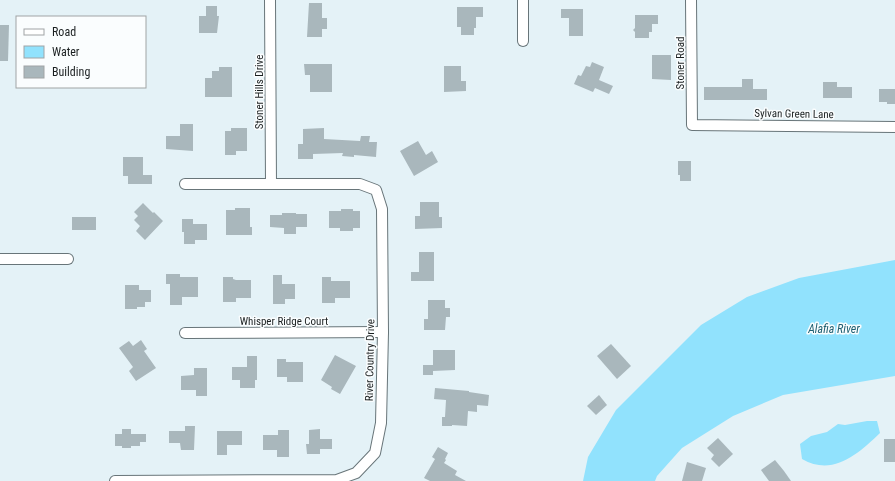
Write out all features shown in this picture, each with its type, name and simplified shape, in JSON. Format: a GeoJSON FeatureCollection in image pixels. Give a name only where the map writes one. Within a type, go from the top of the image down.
{"type":"FeatureCollection","features":[{"type":"Feature","properties":{"kind":"street","name":"Stoner Hills Drive"},"geometry":{"type":"LineString","coordinates":[[270,0],[271,184]]}},
{"type":"Feature","properties":{"kind":"street"},"geometry":{"type":"LineString","coordinates":[[523,0],[523,41]]}},
{"type":"Feature","properties":{"kind":"street","name":"Stoner Road"},"geometry":{"type":"LineString","coordinates":[[691,0],[692,126]]}},
{"type":"Feature","properties":{"kind":"street","name":"Sylvan Green Lane"},"geometry":{"type":"LineString","coordinates":[[692,126],[895,127]]}},
{"type":"Feature","properties":{"kind":"street","name":"River Country Drive"},"geometry":{"type":"LineString","coordinates":[[115,481],[337,480],[356,473],[375,453],[381,423],[383,332],[382,209],[376,190],[360,184],[185,184]]}},
{"type":"Feature","properties":{"kind":"street"},"geometry":{"type":"LineString","coordinates":[[0,259],[68,259]]}},
{"type":"Feature","properties":{"kind":"street","name":"Whisper Ridge Court"},"geometry":{"type":"LineString","coordinates":[[185,333],[383,332]]}},
{"type":"Feature","properties":{"kind":"water","name":"Alafia River"},"geometry":{"type":"Polygon","coordinates":[[[895,260],[895,376],[783,395],[733,416],[682,448],[657,476],[655,481],[583,481],[588,457],[616,410],[701,325],[747,297],[799,278],[895,260]]]}},
{"type":"Feature","properties":{"kind":"water"},"geometry":{"type":"Polygon","coordinates":[[[867,421],[877,421],[880,433],[854,455],[844,461],[824,465],[813,464],[802,459],[800,444],[811,436],[827,432],[838,424],[845,425],[867,421]]]}},
{"type":"Feature","properties":{"kind":"building"},"geometry":{"type":"Polygon","coordinates":[[[309,3],[322,3],[322,18],[327,18],[327,29],[322,29],[322,37],[307,37],[309,3]]]}},
{"type":"Feature","properties":{"kind":"building"},"geometry":{"type":"Polygon","coordinates":[[[206,6],[217,6],[217,16],[219,16],[217,33],[199,33],[199,16],[206,16],[206,6]]]}},
{"type":"Feature","properties":{"kind":"building"},"geometry":{"type":"Polygon","coordinates":[[[457,7],[483,7],[483,17],[476,17],[476,28],[474,28],[474,35],[461,35],[461,27],[457,27],[457,7]]]}},
{"type":"Feature","properties":{"kind":"building"},"geometry":{"type":"Polygon","coordinates":[[[561,9],[583,9],[583,36],[569,36],[569,18],[561,18],[561,9]]]}},
{"type":"Feature","properties":{"kind":"building"},"geometry":{"type":"Polygon","coordinates":[[[635,15],[658,15],[658,24],[652,24],[652,32],[649,32],[649,38],[635,38],[635,32],[633,30],[635,28],[635,15]]]}},
{"type":"Feature","properties":{"kind":"building"},"geometry":{"type":"Polygon","coordinates":[[[0,25],[9,25],[8,61],[0,61],[0,25]]]}},
{"type":"Feature","properties":{"kind":"building"},"geometry":{"type":"Polygon","coordinates":[[[652,55],[671,55],[671,80],[652,79],[652,55]]]}},
{"type":"Feature","properties":{"kind":"building"},"geometry":{"type":"Polygon","coordinates":[[[592,62],[604,67],[599,80],[613,86],[609,94],[595,88],[593,92],[574,84],[578,75],[581,76],[586,66],[590,67],[592,62]]]}},
{"type":"Feature","properties":{"kind":"building"},"geometry":{"type":"Polygon","coordinates":[[[304,64],[332,64],[332,92],[310,92],[310,75],[305,75],[304,64]]]}},
{"type":"Feature","properties":{"kind":"building"},"geometry":{"type":"Polygon","coordinates":[[[444,66],[461,66],[461,81],[466,81],[466,91],[444,92],[444,66]]]}},
{"type":"Feature","properties":{"kind":"building"},"geometry":{"type":"Polygon","coordinates":[[[219,67],[232,67],[232,97],[205,97],[205,78],[212,78],[212,71],[219,71],[219,67]]]}},
{"type":"Feature","properties":{"kind":"building"},"geometry":{"type":"Polygon","coordinates":[[[742,79],[753,79],[753,89],[767,89],[767,100],[704,100],[704,87],[742,87],[742,79]]]}},
{"type":"Feature","properties":{"kind":"building"},"geometry":{"type":"Polygon","coordinates":[[[823,82],[837,82],[837,87],[852,87],[852,98],[823,98],[823,82]]]}},
{"type":"Feature","properties":{"kind":"building"},"geometry":{"type":"Polygon","coordinates":[[[879,89],[895,89],[895,104],[879,102],[879,89]]]}},
{"type":"Feature","properties":{"kind":"building"},"geometry":{"type":"Polygon","coordinates":[[[180,124],[193,124],[193,151],[166,149],[166,136],[180,136],[180,124]]]}},
{"type":"Feature","properties":{"kind":"building"},"geometry":{"type":"Polygon","coordinates":[[[231,128],[247,128],[247,151],[236,151],[236,155],[225,155],[225,131],[231,131],[231,128]]]}},
{"type":"Feature","properties":{"kind":"building"},"geometry":{"type":"Polygon","coordinates":[[[324,128],[324,139],[360,141],[361,136],[370,136],[369,142],[377,142],[376,157],[354,155],[354,157],[342,156],[343,153],[313,154],[313,159],[298,159],[298,144],[303,144],[303,129],[324,128]]]}},
{"type":"Feature","properties":{"kind":"building"},"geometry":{"type":"Polygon","coordinates":[[[418,141],[426,155],[432,151],[438,162],[414,176],[400,151],[418,141]]]}},
{"type":"Feature","properties":{"kind":"building"},"geometry":{"type":"Polygon","coordinates":[[[123,157],[143,157],[143,175],[152,175],[152,184],[128,184],[128,176],[123,176],[123,157]]]}},
{"type":"Feature","properties":{"kind":"building"},"geometry":{"type":"Polygon","coordinates":[[[678,161],[691,161],[691,181],[680,181],[680,175],[678,175],[678,161]]]}},
{"type":"Feature","properties":{"kind":"building"},"geometry":{"type":"Polygon","coordinates":[[[420,202],[439,202],[439,217],[442,217],[442,228],[415,229],[415,216],[420,216],[420,202]]]}},
{"type":"Feature","properties":{"kind":"building"},"geometry":{"type":"Polygon","coordinates":[[[143,203],[163,221],[145,240],[136,231],[140,226],[134,220],[138,216],[134,212],[143,203]]]}},
{"type":"Feature","properties":{"kind":"building"},"geometry":{"type":"Polygon","coordinates":[[[235,208],[250,208],[250,227],[252,227],[252,235],[226,235],[226,210],[235,210],[235,208]]]}},
{"type":"Feature","properties":{"kind":"building"},"geometry":{"type":"Polygon","coordinates":[[[341,209],[353,209],[353,211],[360,211],[360,228],[353,228],[353,231],[340,231],[340,228],[329,228],[329,211],[341,211],[341,209]]]}},
{"type":"Feature","properties":{"kind":"building"},"geometry":{"type":"Polygon","coordinates":[[[282,213],[307,214],[307,227],[296,227],[296,234],[284,234],[284,228],[270,227],[270,215],[282,215],[282,213]]]}},
{"type":"Feature","properties":{"kind":"building"},"geometry":{"type":"Polygon","coordinates":[[[72,217],[96,217],[96,230],[72,230],[72,217]]]}},
{"type":"Feature","properties":{"kind":"building"},"geometry":{"type":"Polygon","coordinates":[[[182,219],[193,219],[193,224],[207,224],[207,240],[195,240],[195,244],[184,244],[182,219]]]}},
{"type":"Feature","properties":{"kind":"building"},"geometry":{"type":"Polygon","coordinates":[[[419,252],[434,252],[434,281],[411,281],[411,272],[419,272],[419,252]]]}},
{"type":"Feature","properties":{"kind":"building"},"geometry":{"type":"Polygon","coordinates":[[[166,274],[180,274],[180,277],[198,277],[198,297],[182,297],[182,305],[170,305],[170,284],[166,284],[166,274]]]}},
{"type":"Feature","properties":{"kind":"building"},"geometry":{"type":"Polygon","coordinates":[[[273,275],[282,275],[282,284],[295,284],[295,299],[285,299],[285,304],[273,304],[273,275]]]}},
{"type":"Feature","properties":{"kind":"building"},"geometry":{"type":"Polygon","coordinates":[[[223,277],[233,277],[233,279],[236,280],[251,280],[251,298],[236,298],[236,302],[223,302],[223,277]]]}},
{"type":"Feature","properties":{"kind":"building"},"geometry":{"type":"Polygon","coordinates":[[[322,277],[331,277],[331,281],[350,281],[350,298],[335,298],[335,303],[322,303],[322,277]]]}},
{"type":"Feature","properties":{"kind":"building"},"geometry":{"type":"Polygon","coordinates":[[[125,285],[139,285],[139,290],[151,290],[151,302],[145,302],[145,307],[125,309],[125,285]]]}},
{"type":"Feature","properties":{"kind":"building"},"geometry":{"type":"Polygon","coordinates":[[[428,300],[445,300],[445,308],[450,308],[450,317],[446,317],[445,330],[424,330],[424,319],[428,319],[428,300]]]}},
{"type":"Feature","properties":{"kind":"building"},"geometry":{"type":"Polygon","coordinates":[[[141,340],[147,349],[144,351],[156,368],[136,381],[129,371],[133,367],[119,348],[129,341],[133,346],[141,340]]]}},
{"type":"Feature","properties":{"kind":"building"},"geometry":{"type":"Polygon","coordinates":[[[611,344],[631,366],[617,379],[597,356],[611,344]]]}},
{"type":"Feature","properties":{"kind":"building"},"geometry":{"type":"Polygon","coordinates":[[[433,350],[455,350],[455,370],[433,371],[433,375],[423,375],[423,365],[433,365],[433,350]]]}},
{"type":"Feature","properties":{"kind":"building"},"geometry":{"type":"Polygon","coordinates":[[[335,355],[356,366],[340,394],[331,389],[332,387],[321,380],[335,355]]]}},
{"type":"Feature","properties":{"kind":"building"},"geometry":{"type":"Polygon","coordinates":[[[247,356],[257,356],[257,380],[255,380],[255,388],[240,388],[240,380],[232,380],[232,367],[247,367],[247,356]]]}},
{"type":"Feature","properties":{"kind":"building"},"geometry":{"type":"Polygon","coordinates":[[[277,359],[286,359],[286,362],[303,362],[303,382],[287,382],[287,377],[277,377],[277,359]]]}},
{"type":"Feature","properties":{"kind":"building"},"geometry":{"type":"Polygon","coordinates":[[[194,368],[207,368],[207,396],[196,396],[196,390],[181,390],[181,376],[194,375],[194,368]]]}},
{"type":"Feature","properties":{"kind":"building"},"geometry":{"type":"Polygon","coordinates":[[[435,388],[469,391],[489,395],[488,406],[477,405],[477,412],[468,411],[467,426],[442,426],[442,417],[445,417],[446,400],[434,399],[435,388]]]}},
{"type":"Feature","properties":{"kind":"building"},"geometry":{"type":"Polygon","coordinates":[[[599,395],[607,405],[596,415],[587,406],[599,395]]]}},
{"type":"Feature","properties":{"kind":"building"},"geometry":{"type":"Polygon","coordinates":[[[185,426],[195,426],[194,450],[181,450],[180,443],[169,443],[169,431],[185,431],[185,426]]]}},
{"type":"Feature","properties":{"kind":"building"},"geometry":{"type":"Polygon","coordinates":[[[122,429],[131,429],[131,434],[146,434],[146,442],[140,442],[140,446],[131,446],[131,448],[115,446],[115,434],[122,434],[122,429]]]}},
{"type":"Feature","properties":{"kind":"building"},"geometry":{"type":"Polygon","coordinates":[[[320,429],[320,439],[332,439],[332,449],[320,449],[320,454],[307,454],[306,444],[309,444],[309,430],[320,429]]]}},
{"type":"Feature","properties":{"kind":"building"},"geometry":{"type":"Polygon","coordinates":[[[278,430],[289,430],[289,457],[277,457],[277,450],[263,450],[263,435],[278,435],[278,430]]]}},
{"type":"Feature","properties":{"kind":"building"},"geometry":{"type":"Polygon","coordinates":[[[217,431],[242,431],[242,445],[227,445],[227,455],[217,455],[217,431]]]}},
{"type":"Feature","properties":{"kind":"building"},"geometry":{"type":"Polygon","coordinates":[[[718,438],[733,454],[719,467],[711,459],[714,455],[707,448],[718,438]]]}},
{"type":"Feature","properties":{"kind":"building"},"geometry":{"type":"Polygon","coordinates":[[[884,439],[895,439],[895,462],[884,462],[884,439]]]}},
{"type":"Feature","properties":{"kind":"building"},"geometry":{"type":"Polygon","coordinates":[[[438,447],[448,453],[444,463],[457,471],[455,475],[466,481],[430,481],[424,478],[435,459],[432,457],[438,447]]]}},
{"type":"Feature","properties":{"kind":"building"},"geometry":{"type":"Polygon","coordinates":[[[775,460],[791,481],[769,481],[761,470],[775,460]]]}},
{"type":"Feature","properties":{"kind":"building"},"geometry":{"type":"Polygon","coordinates":[[[687,462],[706,468],[702,481],[682,481],[687,462]]]}}]}
